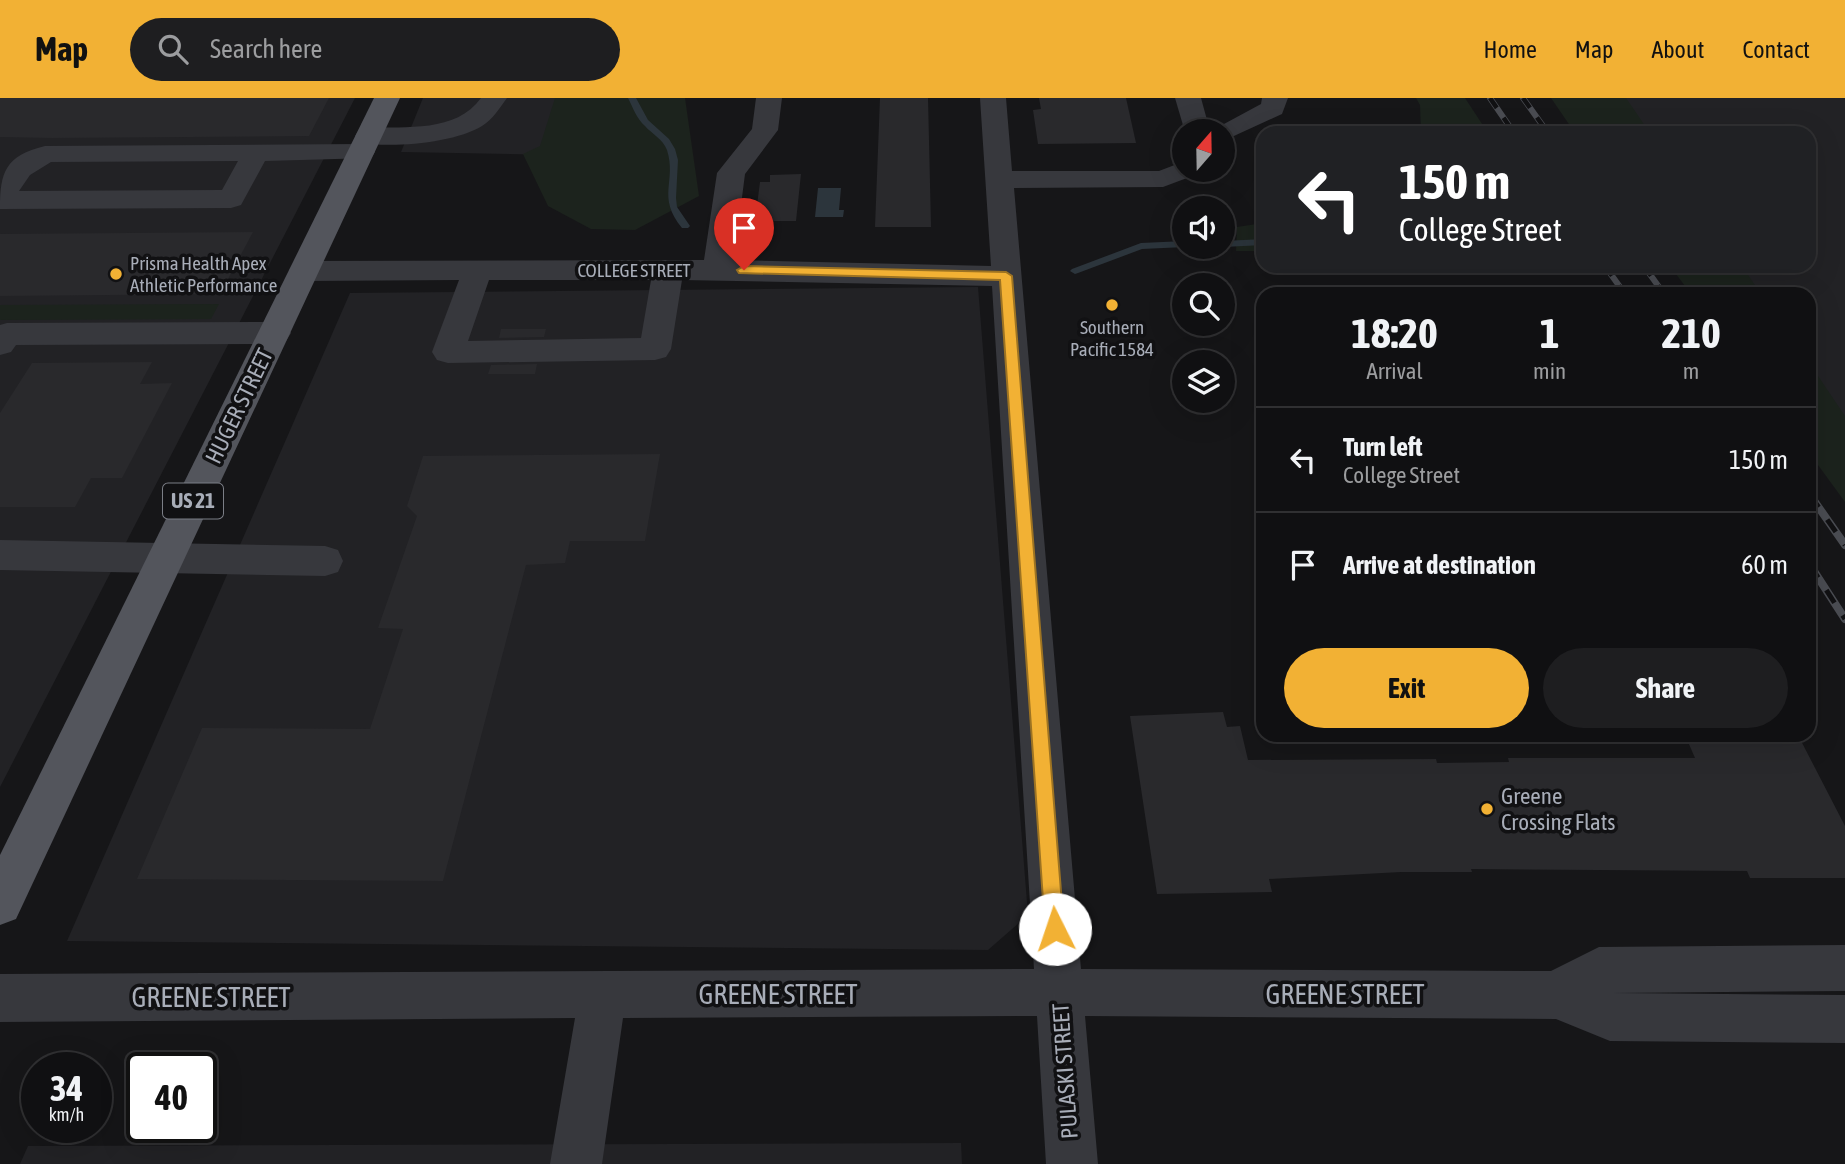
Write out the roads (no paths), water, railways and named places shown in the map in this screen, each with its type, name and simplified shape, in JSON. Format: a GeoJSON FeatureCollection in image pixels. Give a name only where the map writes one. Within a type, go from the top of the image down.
{"type":"FeatureCollection","features":[{"type":"Feature","properties":{"kind":"main road","name":"HUGER STREET"},"geometry":{"type":"LineString","coordinates":[[0,903],[387,98]]}},
{"type":"Feature","properties":{"kind":"street"},"geometry":{"type":"LineString","coordinates":[[0,199],[20,169],[45,155],[256,152],[365,144],[452,131],[486,112],[494,98]]}},
{"type":"Feature","properties":{"kind":"street"},"geometry":{"type":"LineString","coordinates":[[718,270],[731,173],[765,130],[769,98]]}},
{"type":"Feature","properties":{"kind":"street","name":"PULASKI STREET"},"geometry":{"type":"LineString","coordinates":[[993,98],[1072,1164]]}},
{"type":"Feature","properties":{"kind":"street"},"geometry":{"type":"LineString","coordinates":[[1188,98],[1194,119]]}},
{"type":"Feature","properties":{"kind":"street"},"geometry":{"type":"LineString","coordinates":[[1236,126],[1273,108],[1275,98]]}},
{"type":"Feature","properties":{"kind":"street"},"geometry":{"type":"LineString","coordinates":[[0,199],[231,199],[256,152]]}},
{"type":"Feature","properties":{"kind":"street"},"geometry":{"type":"LineString","coordinates":[[999,180],[1172,177]]}},
{"type":"Feature","properties":{"kind":"street","name":"COLLEGE STREET"},"geometry":{"type":"LineString","coordinates":[[304,271],[718,270],[1006,276]]}},
{"type":"Feature","properties":{"kind":"street"},"geometry":{"type":"LineString","coordinates":[[477,271],[449,352],[655,349],[668,271]]}},
{"type":"Feature","properties":{"kind":"street"},"geometry":{"type":"LineString","coordinates":[[0,344],[7,334],[275,333]]}},
{"type":"Feature","properties":{"kind":"street"},"geometry":{"type":"LineString","coordinates":[[0,555],[325,561]]}},
{"type":"Feature","properties":{"kind":"street"},"geometry":{"type":"LineString","coordinates":[[1556,995],[1598,970],[1845,968]]}},
{"type":"Feature","properties":{"kind":"street","name":"GREENE STREET"},"geometry":{"type":"LineString","coordinates":[[0,998],[1059,993],[1556,995],[1610,1017],[1845,1019]]}},
{"type":"Feature","properties":{"kind":"street"},"geometry":{"type":"LineString","coordinates":[[576,1164],[603,995]]}},
{"type":"Feature","properties":{"kind":"waterway"},"geometry":{"type":"LineString","coordinates":[[632,98],[645,122],[666,140],[671,149],[674,171],[671,198],[677,216],[685,226]]}},
{"type":"Feature","properties":{"kind":"waterway"},"geometry":{"type":"LineString","coordinates":[[1235,243],[1256,242]]}},
{"type":"Feature","properties":{"kind":"waterway"},"geometry":{"type":"LineString","coordinates":[[1075,271],[1141,246],[1172,245]]}},
{"type":"Feature","properties":{"kind":"railway"},"geometry":{"type":"LineString","coordinates":[[1490,98],[1509,126]]}},
{"type":"Feature","properties":{"kind":"railway"},"geometry":{"type":"LineString","coordinates":[[1523,98],[1543,126]]}},
{"type":"Feature","properties":{"kind":"railway"},"geometry":{"type":"LineString","coordinates":[[1610,273],[1620,287]]}},
{"type":"Feature","properties":{"kind":"railway"},"geometry":{"type":"LineString","coordinates":[[1649,273],[1659,287]]}},
{"type":"Feature","properties":{"kind":"railway"},"geometry":{"type":"LineString","coordinates":[[1816,504],[1845,545]]}},
{"type":"Feature","properties":{"kind":"railway"},"geometry":{"type":"LineString","coordinates":[[1816,574],[1845,619]]}},
{"type":"Feature","properties":{"kind":"place","name":"Prisma Health Apex Athletic Performance"},"geometry":{"type":"Point","coordinates":[116,274]}},
{"type":"Feature","properties":{"kind":"place","name":"Southern Pacific 1584"},"geometry":{"type":"Point","coordinates":[1112,305]}},
{"type":"Feature","properties":{"kind":"place","name":"Greene Crossing Flats"},"geometry":{"type":"Point","coordinates":[1487,809]}}]}
